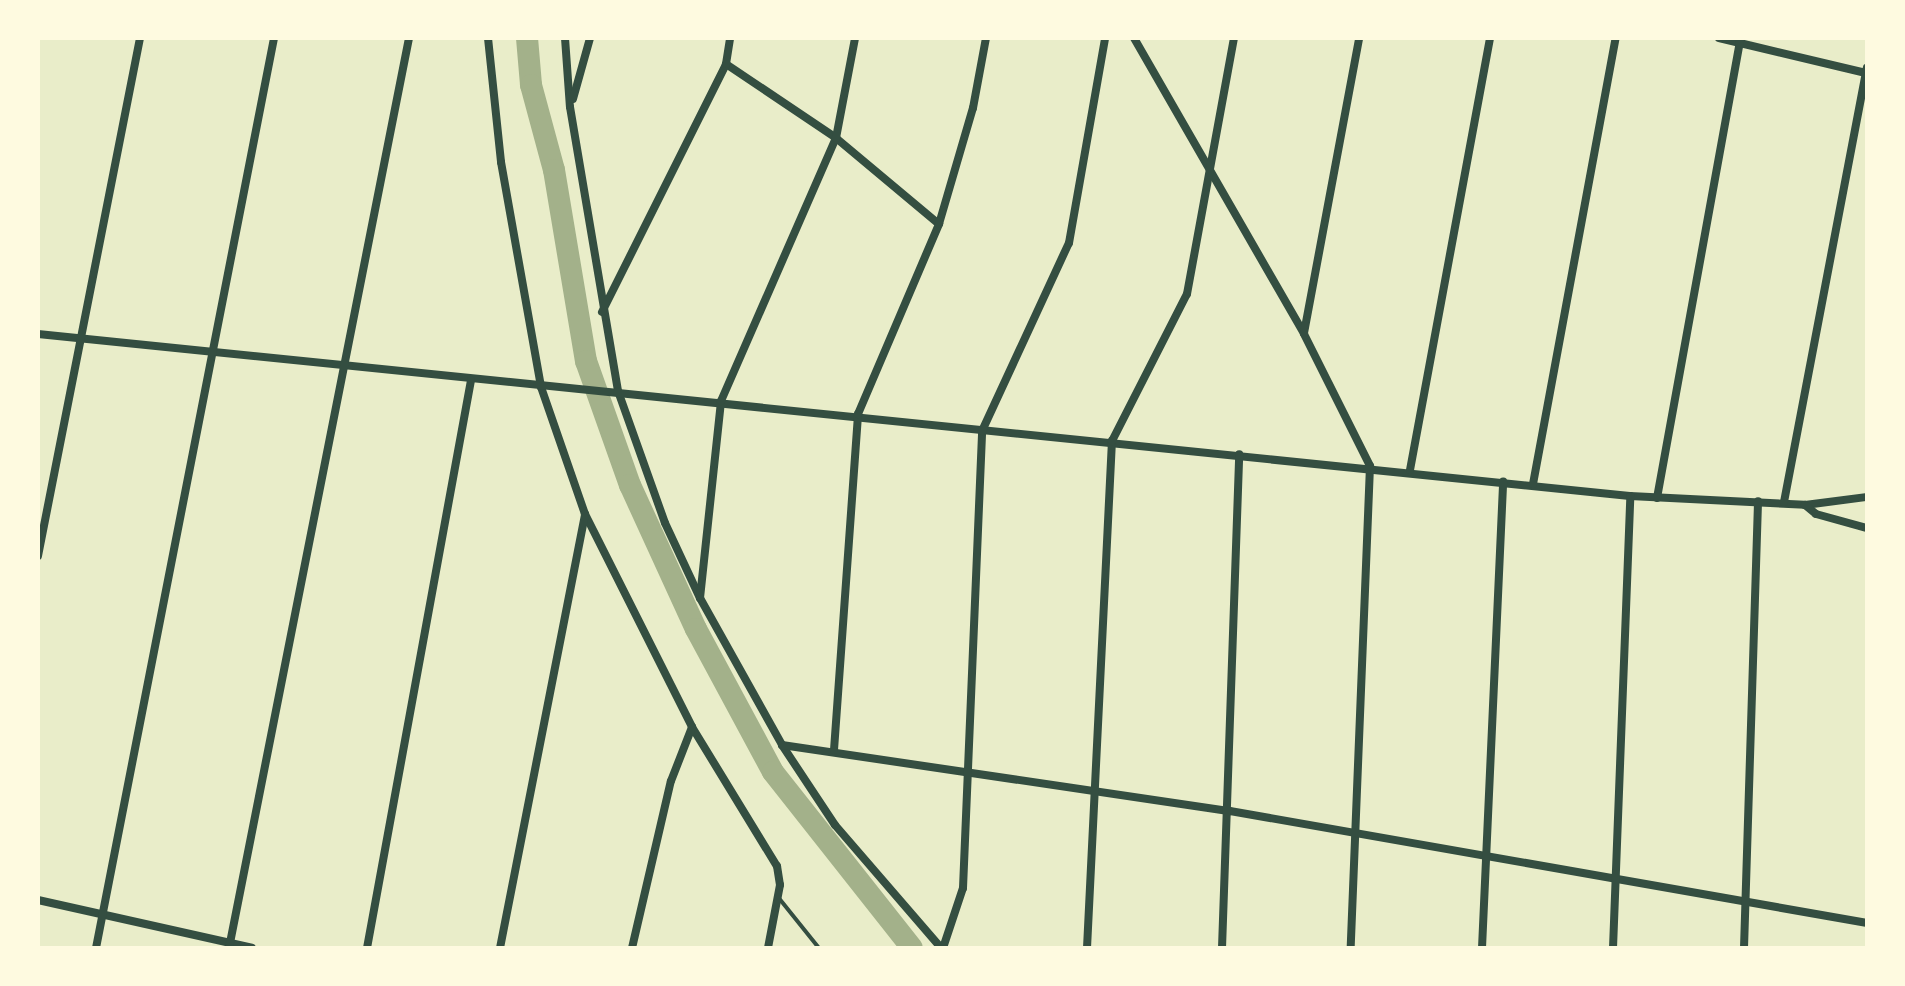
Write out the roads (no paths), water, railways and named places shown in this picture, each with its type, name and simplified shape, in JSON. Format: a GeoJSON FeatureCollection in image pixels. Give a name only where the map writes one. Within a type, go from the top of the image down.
{"type":"FeatureCollection","features":[{"type":"Feature","properties":{"kind":"street"},"geometry":{"type":"LineString","coordinates":[[38,556],[140,38]]}},
{"type":"Feature","properties":{"kind":"street"},"geometry":{"type":"LineString","coordinates":[[96,948],[209,351],[274,38]]}},
{"type":"Feature","properties":{"kind":"street"},"geometry":{"type":"LineString","coordinates":[[229,945],[409,38]]}},
{"type":"Feature","properties":{"kind":"street"},"geometry":{"type":"LineString","coordinates":[[488,38],[501,162],[541,387],[585,514],[692,727],[770,851],[780,885],[768,948]]}},
{"type":"Feature","properties":{"kind":"street"},"geometry":{"type":"LineString","coordinates":[[565,38],[570,107],[602,312],[618,391],[665,523],[700,598],[782,745],[835,825],[942,948],[963,888],[982,431],[1069,243],[1105,38]]}},
{"type":"Feature","properties":{"kind":"street"},"geometry":{"type":"LineString","coordinates":[[570,107],[590,38]]}},
{"type":"Feature","properties":{"kind":"street"},"geometry":{"type":"LineString","coordinates":[[602,312],[726,64],[730,38]]}},
{"type":"Feature","properties":{"kind":"street"},"geometry":{"type":"LineString","coordinates":[[700,598],[721,401],[836,138],[855,38]]}},
{"type":"Feature","properties":{"kind":"street"},"geometry":{"type":"LineString","coordinates":[[834,750],[858,414],[939,224],[973,108],[986,38]]}},
{"type":"Feature","properties":{"kind":"street"},"geometry":{"type":"LineString","coordinates":[[1134,38],[1209,176],[1304,334],[1370,466],[1353,834],[1351,948]]}},
{"type":"Feature","properties":{"kind":"street"},"geometry":{"type":"LineString","coordinates":[[1087,948],[1112,441],[1187,294],[1234,38]]}},
{"type":"Feature","properties":{"kind":"street"},"geometry":{"type":"LineString","coordinates":[[1304,334],[1359,38]]}},
{"type":"Feature","properties":{"kind":"street"},"geometry":{"type":"LineString","coordinates":[[1410,470],[1490,38]]}},
{"type":"Feature","properties":{"kind":"street"},"geometry":{"type":"LineString","coordinates":[[1533,484],[1616,38]]}},
{"type":"Feature","properties":{"kind":"street"},"geometry":{"type":"LineString","coordinates":[[1719,38],[1741,40],[1867,70],[1784,502]]}},
{"type":"Feature","properties":{"kind":"street"},"geometry":{"type":"LineString","coordinates":[[1657,498],[1741,40]]}},
{"type":"Feature","properties":{"kind":"street"},"geometry":{"type":"LineString","coordinates":[[726,64],[836,138],[939,224]]}},
{"type":"Feature","properties":{"kind":"street"},"geometry":{"type":"LineString","coordinates":[[38,334],[560,389],[618,391],[858,414],[982,431],[1410,470],[1630,496],[1805,505],[1867,497]]}},
{"type":"Feature","properties":{"kind":"street"},"geometry":{"type":"LineString","coordinates":[[367,948],[471,380]]}},
{"type":"Feature","properties":{"kind":"street"},"geometry":{"type":"LineString","coordinates":[[1222,948],[1230,811],[1239,454]]}},
{"type":"Feature","properties":{"kind":"street"},"geometry":{"type":"LineString","coordinates":[[1482,948],[1503,481]]}},
{"type":"Feature","properties":{"kind":"street"},"geometry":{"type":"LineString","coordinates":[[1613,948],[1630,496]]}},
{"type":"Feature","properties":{"kind":"street"},"geometry":{"type":"LineString","coordinates":[[1744,948],[1758,501]]}},
{"type":"Feature","properties":{"kind":"street"},"geometry":{"type":"LineString","coordinates":[[1805,505],[1816,514],[1867,528]]}},
{"type":"Feature","properties":{"kind":"street"},"geometry":{"type":"LineString","coordinates":[[500,948],[585,514]]}},
{"type":"Feature","properties":{"kind":"street"},"geometry":{"type":"LineString","coordinates":[[632,948],[671,781],[692,727]]}},
{"type":"Feature","properties":{"kind":"street"},"geometry":{"type":"LineString","coordinates":[[782,745],[834,750],[1097,793],[1230,811],[1614,878],[1746,905],[1867,923]]}},
{"type":"Feature","properties":{"kind":"street"},"geometry":{"type":"LineString","coordinates":[[38,900],[252,948]]}},
{"type":"Feature","properties":{"kind":"lane"},"geometry":{"type":"LineString","coordinates":[[778,896],[819,948]]}},
{"type":"Feature","properties":{"kind":"waterway"},"geometry":{"type":"LineString","coordinates":[[527,38],[531,85],[554,170],[586,361],[630,485],[696,629],[773,772],[912,948]]}}]}
